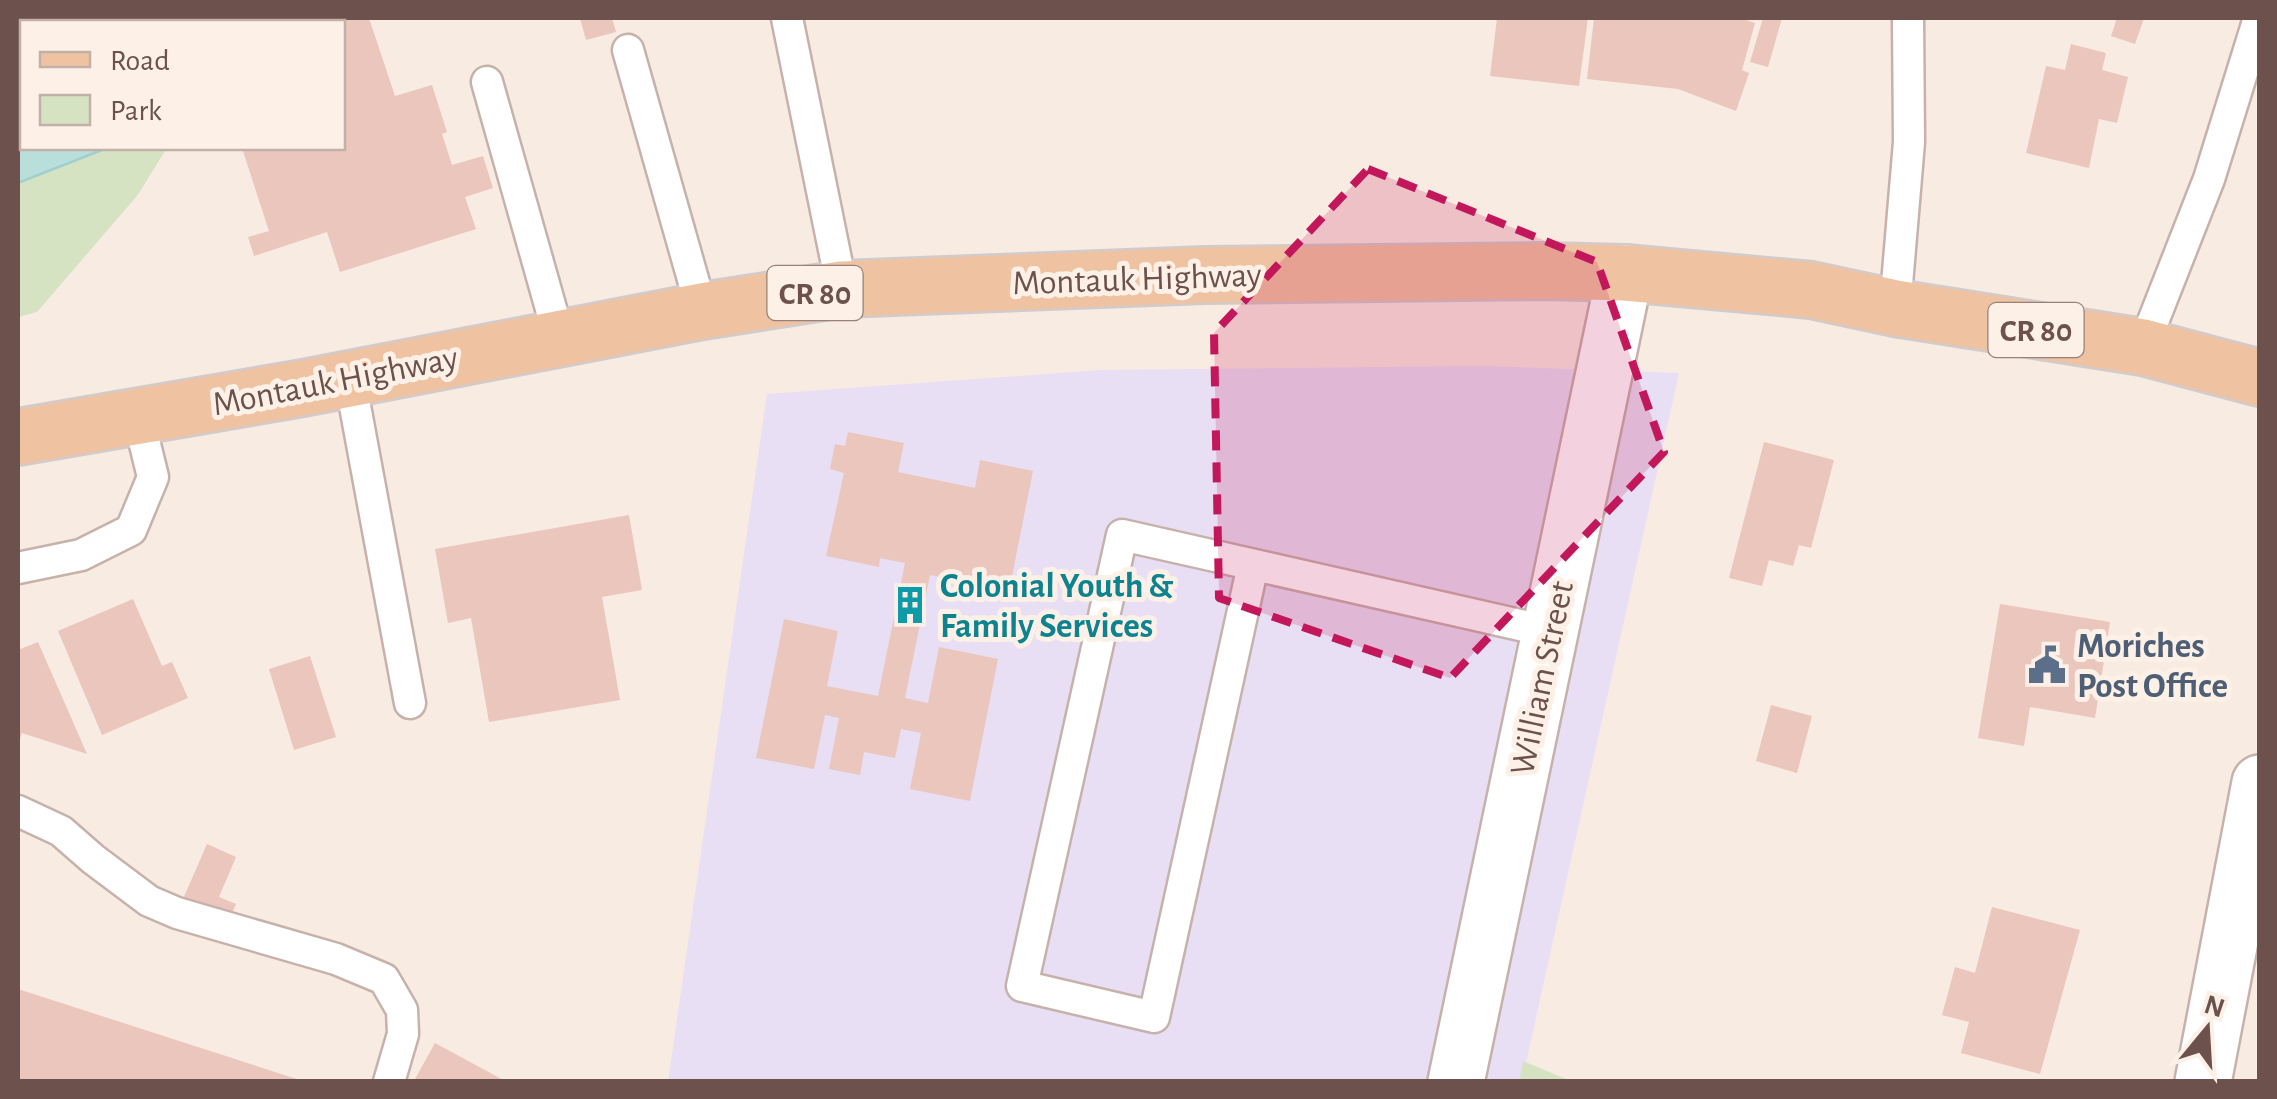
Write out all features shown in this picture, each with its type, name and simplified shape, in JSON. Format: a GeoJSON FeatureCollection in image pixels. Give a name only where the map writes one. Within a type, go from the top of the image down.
{"type":"FeatureCollection","features":[{"type":"Feature","properties":{"kind":"main road","name":"Montauk Highway"},"geometry":{"type":"LineString","coordinates":[[18,437],[702,310],[842,289],[1204,275],[1546,271],[1811,290],[1895,308],[2143,347],[2260,378]]}},
{"type":"Feature","properties":{"kind":"street","name":"William Street"},"geometry":{"type":"LineString","coordinates":[[1456,1082],[1625,274]]}},
{"type":"Feature","properties":{"kind":"street"},"geometry":{"type":"LineString","coordinates":[[2203,1082],[2260,783]]}},
{"type":"Feature","properties":{"kind":"lane"},"geometry":{"type":"LineString","coordinates":[[787,18],[842,289]]}},
{"type":"Feature","properties":{"kind":"lane"},"geometry":{"type":"LineString","coordinates":[[1895,308],[1909,142],[1908,18]]}},
{"type":"Feature","properties":{"kind":"lane"},"geometry":{"type":"LineString","coordinates":[[2143,347],[2209,180],[2259,18]]}},
{"type":"Feature","properties":{"kind":"lane"},"geometry":{"type":"LineString","coordinates":[[628,50],[702,310]]}},
{"type":"Feature","properties":{"kind":"lane"},"geometry":{"type":"LineString","coordinates":[[487,82],[559,336]]}},
{"type":"Feature","properties":{"kind":"lane"},"geometry":{"type":"LineString","coordinates":[[350,378],[410,703]]}},
{"type":"Feature","properties":{"kind":"lane"},"geometry":{"type":"LineString","coordinates":[[18,568],[81,555],[131,530],[153,477],[138,416]]}},
{"type":"Feature","properties":{"kind":"lane"},"geometry":{"type":"LineString","coordinates":[[1253,565],[1154,1017],[1022,986],[1122,535],[1550,632]]}},
{"type":"Feature","properties":{"kind":"lane"},"geometry":{"type":"LineString","coordinates":[[18,811],[62,831],[149,902],[336,959],[384,979],[402,1010],[402,1034],[389,1082]]}},
{"type":"Feature","properties":{"kind":"highlighted area"},"geometry":{"type":"Polygon","coordinates":[[[1368,169],[1597,262],[1664,452],[1450,678],[1219,598],[1214,333],[1368,169]]]}},
{"type":"Feature","properties":{"kind":"shaded area"},"geometry":{"type":"Polygon","coordinates":[[[1485,366],[1679,373],[1522,1081],[668,1082],[767,394],[1102,370],[1485,366]]]}},
{"type":"Feature","properties":{"kind":"green space"},"geometry":{"type":"Polygon","coordinates":[[[102,150],[166,150],[137,196],[37,312],[18,317],[18,183],[102,150]]]}},
{"type":"Feature","properties":{"kind":"green space"},"geometry":{"type":"Polygon","coordinates":[[[1523,1061],[1571,1081],[1519,1081],[1523,1061]]]}},
{"type":"Feature","properties":{"kind":"water"},"geometry":{"type":"Polygon","coordinates":[[[18,18],[266,18],[20,20],[20,150],[102,150],[18,183],[18,18]]]}},
{"type":"Feature","properties":{"kind":"building"},"geometry":{"type":"Polygon","coordinates":[[[369,18],[395,96],[432,85],[447,132],[442,134],[452,165],[483,156],[493,188],[465,197],[476,229],[340,272],[327,232],[254,256],[248,237],[269,231],[243,150],[345,150],[342,20],[369,18]]]}},
{"type":"Feature","properties":{"kind":"building"},"geometry":{"type":"Polygon","coordinates":[[[580,18],[612,18],[616,32],[586,40],[580,18]]]}},
{"type":"Feature","properties":{"kind":"building"},"geometry":{"type":"Polygon","coordinates":[[[1497,18],[1588,18],[1579,86],[1490,76],[1497,18]]]}},
{"type":"Feature","properties":{"kind":"building"},"geometry":{"type":"Polygon","coordinates":[[[1594,18],[1740,18],[1755,23],[1742,70],[1749,73],[1736,111],[1678,89],[1587,79],[1594,18]]]}},
{"type":"Feature","properties":{"kind":"building"},"geometry":{"type":"Polygon","coordinates":[[[1763,18],[1782,18],[1768,67],[1750,62],[1763,18]]]}},
{"type":"Feature","properties":{"kind":"building"},"geometry":{"type":"Polygon","coordinates":[[[2117,18],[2144,18],[2135,44],[2111,36],[2117,18]]]}},
{"type":"Feature","properties":{"kind":"building"},"geometry":{"type":"Polygon","coordinates":[[[2071,44],[2106,53],[2102,70],[2128,77],[2117,123],[2099,119],[2089,168],[2026,153],[2046,66],[2065,70],[2071,44]]]}},
{"type":"Feature","properties":{"kind":"building","name":"Colonial Youth & Family Services"},"geometry":{"type":"Polygon","coordinates":[[[848,432],[904,443],[898,472],[975,488],[980,460],[1033,471],[1009,591],[930,575],[905,698],[928,703],[939,647],[998,659],[970,801],[910,789],[921,733],[901,729],[895,758],[864,752],[860,775],[829,769],[839,718],[825,715],[814,769],[756,758],[784,619],[838,631],[827,686],[878,696],[905,563],[880,558],[879,567],[826,556],[844,473],[830,469],[835,444],[845,446],[848,432]]]}},
{"type":"Feature","properties":{"kind":"building"},"geometry":{"type":"Polygon","coordinates":[[[1764,442],[1834,460],[1811,548],[1799,545],[1793,566],[1769,560],[1762,586],[1729,578],[1764,442]]]}},
{"type":"Feature","properties":{"kind":"building"},"geometry":{"type":"Polygon","coordinates":[[[629,515],[642,590],[602,597],[620,700],[489,722],[471,618],[448,623],[435,549],[629,515]]]}},
{"type":"Feature","properties":{"kind":"building"},"geometry":{"type":"Polygon","coordinates":[[[133,599],[162,666],[172,662],[188,698],[102,735],[58,631],[133,599]]]}},
{"type":"Feature","properties":{"kind":"building","name":"Moriches Post Office"},"geometry":{"type":"Polygon","coordinates":[[[2000,604],[2110,622],[2095,718],[2030,707],[2024,746],[1978,738],[2000,604]]]}},
{"type":"Feature","properties":{"kind":"building"},"geometry":{"type":"Polygon","coordinates":[[[38,642],[87,754],[22,733],[18,745],[18,650],[38,642]]]}},
{"type":"Feature","properties":{"kind":"building"},"geometry":{"type":"Polygon","coordinates":[[[310,656],[336,737],[294,750],[269,669],[310,656]]]}},
{"type":"Feature","properties":{"kind":"building"},"geometry":{"type":"Polygon","coordinates":[[[1771,705],[1812,716],[1797,773],[1756,761],[1771,705]]]}},
{"type":"Feature","properties":{"kind":"building"},"geometry":{"type":"Polygon","coordinates":[[[207,844],[236,857],[219,897],[236,904],[230,918],[183,899],[207,844]]]}},
{"type":"Feature","properties":{"kind":"building"},"geometry":{"type":"Polygon","coordinates":[[[1992,907],[2080,930],[2040,1074],[1961,1053],[1969,1022],[1942,1015],[1955,967],[1975,973],[1992,907]]]}},
{"type":"Feature","properties":{"kind":"building"},"geometry":{"type":"Polygon","coordinates":[[[18,989],[303,1081],[303,1082],[18,1082],[18,989]]]}},
{"type":"Feature","properties":{"kind":"building"},"geometry":{"type":"Polygon","coordinates":[[[435,1043],[507,1082],[415,1079],[435,1043]]]}},
{"type":"Feature","properties":{"kind":"place","name":"Colonial Youth & Family Services"},"geometry":{"type":"Point","coordinates":[910,605]}},
{"type":"Feature","properties":{"kind":"place","name":"Moriches Post Office"},"geometry":{"type":"Point","coordinates":[2047,665]}}]}
